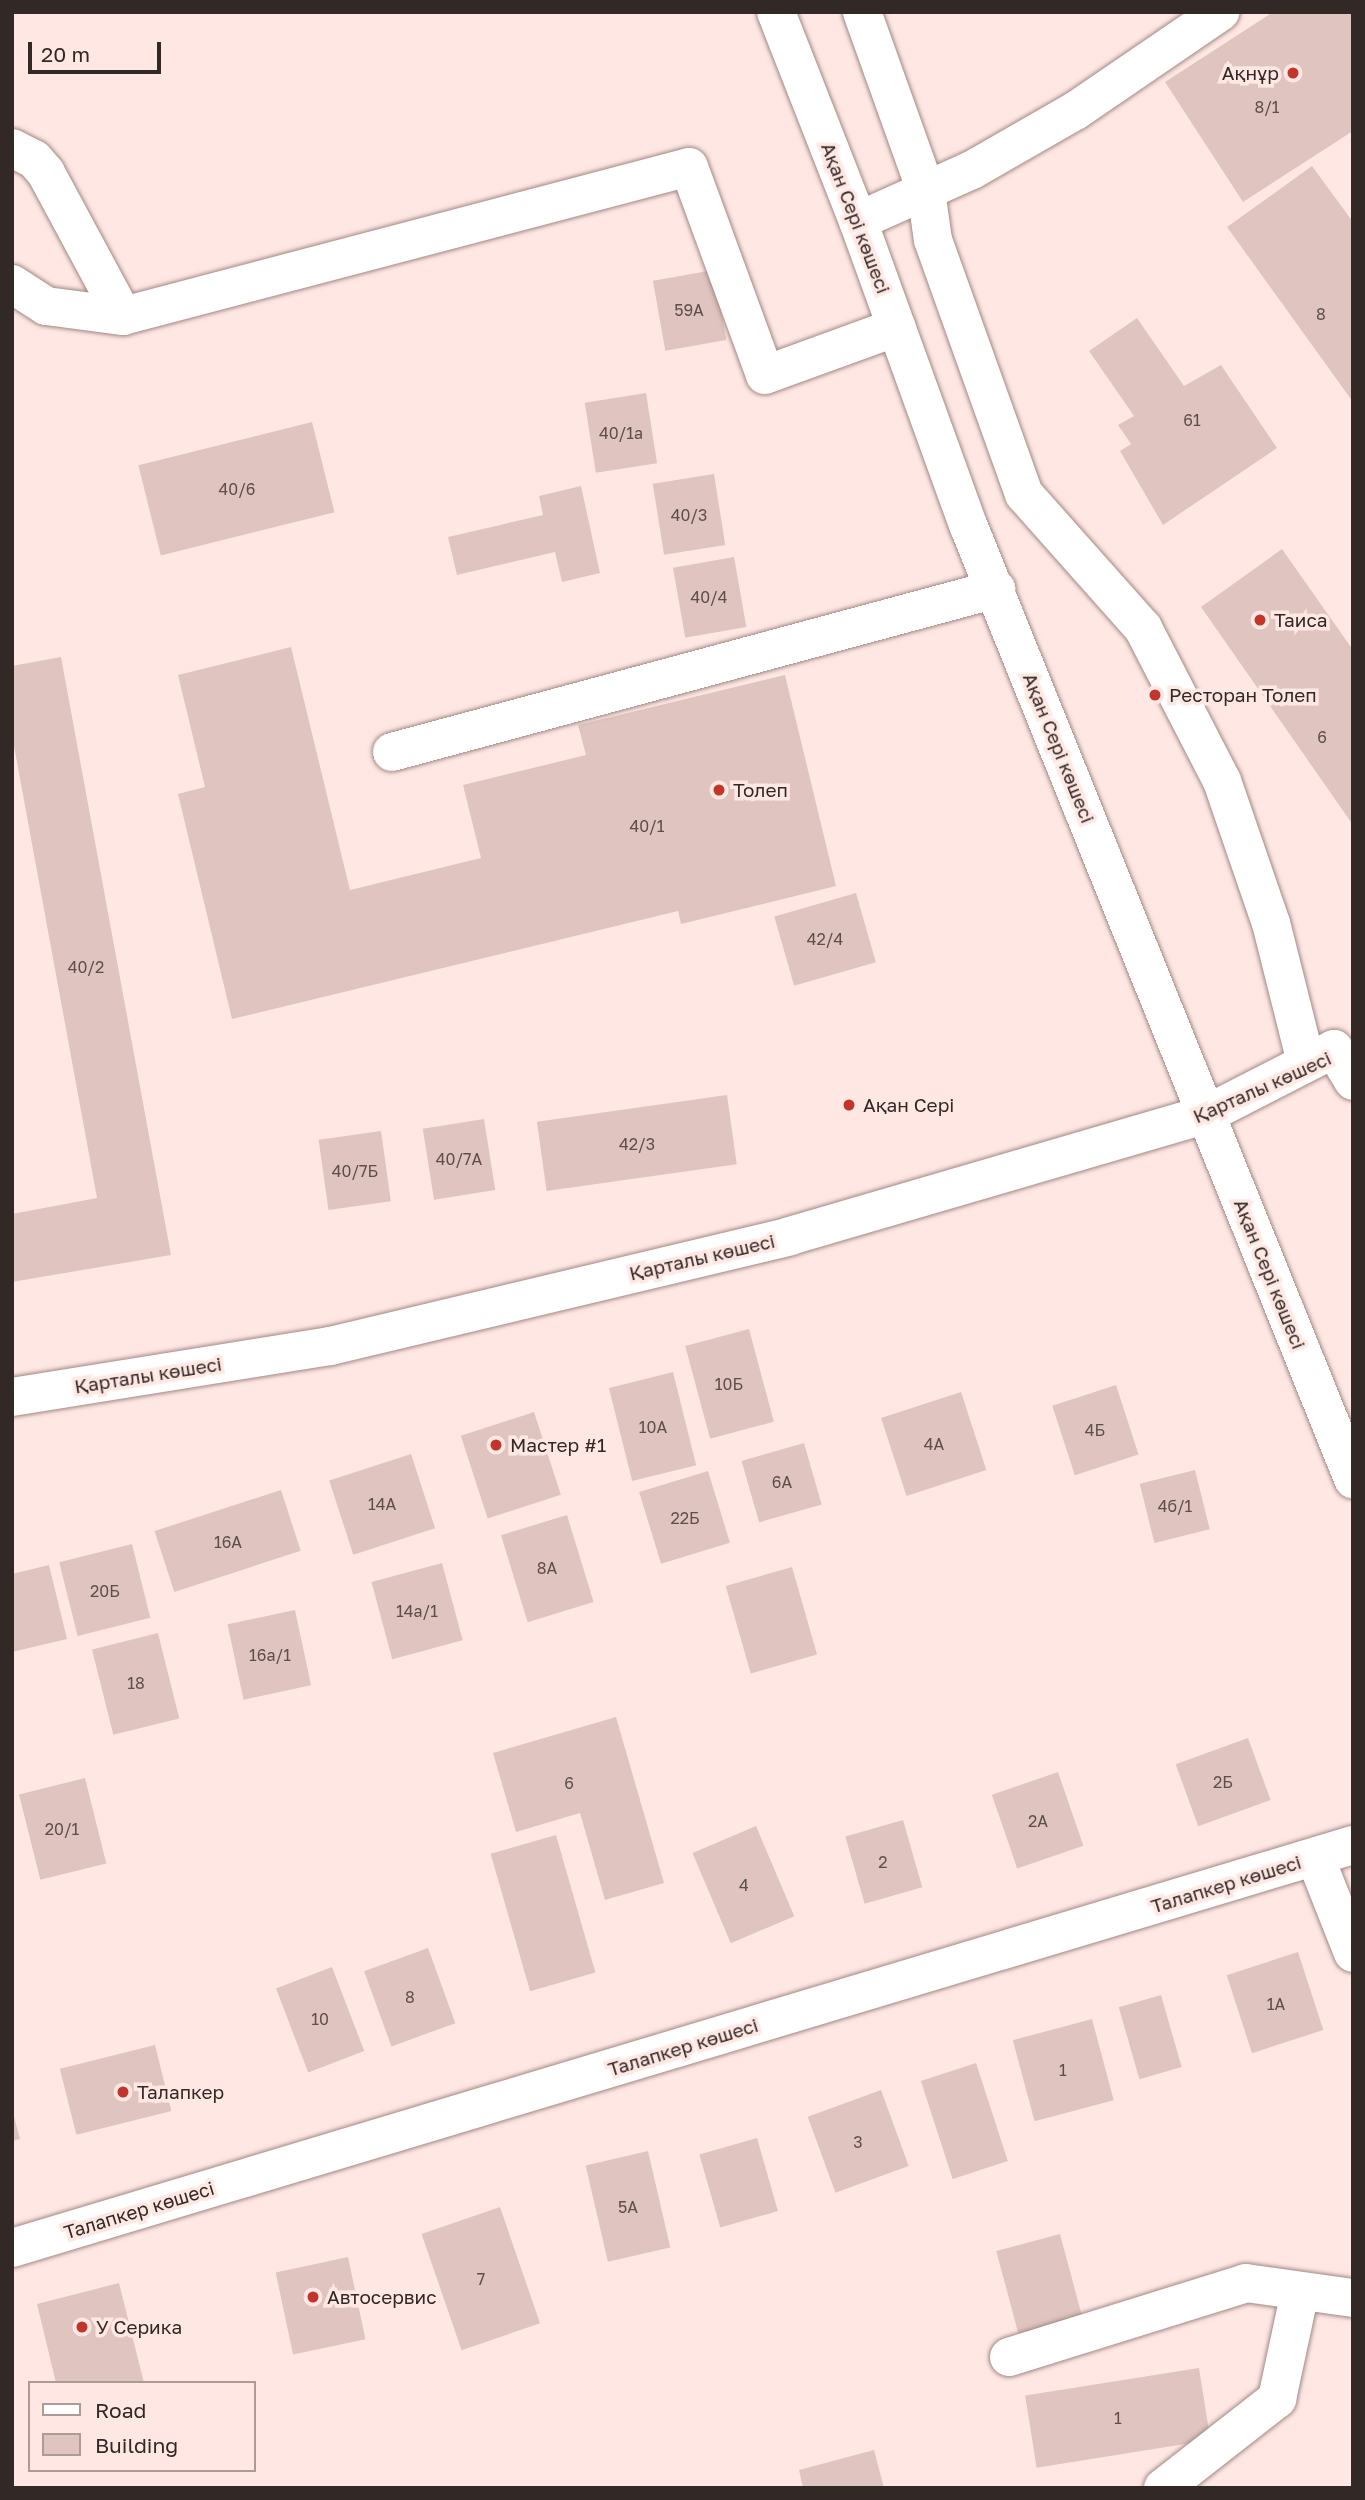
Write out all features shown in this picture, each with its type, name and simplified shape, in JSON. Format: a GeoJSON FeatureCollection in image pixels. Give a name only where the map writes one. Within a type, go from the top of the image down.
{"type":"FeatureCollection","features":[{"type":"Feature","properties":{"kind":"street","name":"Ақан Сері көшесі"},"geometry":{"type":"LineString","coordinates":[[776,12],[858,221],[996,589],[1353,1479]]}},
{"type":"Feature","properties":{"kind":"street"},"geometry":{"type":"LineString","coordinates":[[862,12],[926,191],[933,240],[1024,494],[1143,628],[1222,781],[1270,923],[1337,1057]]}},
{"type":"Feature","properties":{"kind":"street"},"geometry":{"type":"LineString","coordinates":[[858,221],[926,191],[1075,111],[1220,12]]}},
{"type":"Feature","properties":{"kind":"street"},"geometry":{"type":"LineString","coordinates":[[12,148],[34,159],[46,173],[123,316]]}},
{"type":"Feature","properties":{"kind":"street"},"geometry":{"type":"LineString","coordinates":[[12,284],[46,306],[123,316],[690,167],[765,375],[897,327]]}},
{"type":"Feature","properties":{"kind":"street"},"geometry":{"type":"LineString","coordinates":[[392,752],[996,589]]}},
{"type":"Feature","properties":{"kind":"street","name":"Қарталы көшесі"},"geometry":{"type":"LineString","coordinates":[[12,1397],[330,1346],[790,1236],[1205,1115],[1337,1057]]}},
{"type":"Feature","properties":{"kind":"street","name":"Талапкер көшесі"},"geometry":{"type":"LineString","coordinates":[[12,2248],[1353,1845]]}},
{"type":"Feature","properties":{"kind":"street"},"geometry":{"type":"LineString","coordinates":[[1315,1857],[1353,1954]]}},
{"type":"Feature","properties":{"kind":"street"},"geometry":{"type":"LineString","coordinates":[[1009,2357],[1246,2283],[1353,2298]]}},
{"type":"Feature","properties":{"kind":"street"},"geometry":{"type":"LineString","coordinates":[[1163,2488],[1278,2399],[1300,2292]]}},
{"type":"Feature","properties":{"kind":"building"},"geometry":{"type":"Polygon","coordinates":[[[1273,12],[1353,12],[1353,131],[1243,202],[1165,82],[1273,12]]]}},
{"type":"Feature","properties":{"kind":"building"},"geometry":{"type":"Polygon","coordinates":[[[1312,166],[1353,222],[1353,402],[1227,227],[1312,166]]]}},
{"type":"Feature","properties":{"kind":"building"},"geometry":{"type":"Polygon","coordinates":[[[714,270],[726,340],[665,351],[653,281],[714,270]]]}},
{"type":"Feature","properties":{"kind":"building"},"geometry":{"type":"Polygon","coordinates":[[[1137,318],[1184,386],[1221,365],[1277,448],[1163,525],[1120,451],[1131,444],[1118,425],[1134,416],[1089,351],[1137,318]]]}},
{"type":"Feature","properties":{"kind":"building"},"geometry":{"type":"Polygon","coordinates":[[[646,393],[657,463],[596,473],[585,403],[646,393]]]}},
{"type":"Feature","properties":{"kind":"building"},"geometry":{"type":"Polygon","coordinates":[[[312,422],[334,512],[161,556],[138,465],[312,422]]]}},
{"type":"Feature","properties":{"kind":"building"},"geometry":{"type":"Polygon","coordinates":[[[714,474],[725,545],[664,555],[653,484],[714,474]]]}},
{"type":"Feature","properties":{"kind":"building"},"geometry":{"type":"Polygon","coordinates":[[[581,486],[600,573],[562,582],[555,552],[457,575],[448,537],[543,515],[539,496],[581,486]]]}},
{"type":"Feature","properties":{"kind":"building"},"geometry":{"type":"Polygon","coordinates":[[[1282,549],[1353,650],[1353,825],[1201,607],[1282,549]]]}},
{"type":"Feature","properties":{"kind":"building"},"geometry":{"type":"Polygon","coordinates":[[[734,557],[746,627],[685,638],[673,568],[734,557]]]}},
{"type":"Feature","properties":{"kind":"building"},"geometry":{"type":"Polygon","coordinates":[[[291,647],[350,890],[481,858],[463,785],[586,755],[578,725],[785,675],[836,886],[681,924],[678,911],[232,1019],[178,794],[205,787],[178,675],[291,647]]]}},
{"type":"Feature","properties":{"kind":"building"},"geometry":{"type":"Polygon","coordinates":[[[61,657],[171,1255],[12,1282],[12,1214],[97,1198],[12,735],[12,666],[61,657]]]}},
{"type":"Feature","properties":{"kind":"building"},"geometry":{"type":"Polygon","coordinates":[[[856,893],[876,962],[794,986],[774,916],[856,893]]]}},
{"type":"Feature","properties":{"kind":"building"},"geometry":{"type":"Polygon","coordinates":[[[727,1095],[737,1164],[547,1191],[537,1122],[727,1095]]]}},
{"type":"Feature","properties":{"kind":"building"},"geometry":{"type":"Polygon","coordinates":[[[484,1119],[495,1190],[434,1200],[423,1129],[484,1119]]]}},
{"type":"Feature","properties":{"kind":"building"},"geometry":{"type":"Polygon","coordinates":[[[381,1131],[391,1201],[328,1210],[319,1140],[381,1131]]]}},
{"type":"Feature","properties":{"kind":"building"},"geometry":{"type":"Polygon","coordinates":[[[749,1329],[774,1422],[710,1439],[685,1346],[749,1329]]]}},
{"type":"Feature","properties":{"kind":"building"},"geometry":{"type":"Polygon","coordinates":[[[673,1372],[696,1465],[632,1481],[609,1388],[673,1372]]]}},
{"type":"Feature","properties":{"kind":"building"},"geometry":{"type":"Polygon","coordinates":[[[1116,1385],[1139,1454],[1075,1475],[1052,1406],[1116,1385]]]}},
{"type":"Feature","properties":{"kind":"building"},"geometry":{"type":"Polygon","coordinates":[[[961,1392],[986,1470],[906,1496],[881,1418],[961,1392]]]}},
{"type":"Feature","properties":{"kind":"building"},"geometry":{"type":"Polygon","coordinates":[[[534,1412],[561,1495],[488,1519],[461,1436],[534,1412]]]}},
{"type":"Feature","properties":{"kind":"building"},"geometry":{"type":"Polygon","coordinates":[[[804,1443],[822,1505],[759,1522],[742,1461],[804,1443]]]}},
{"type":"Feature","properties":{"kind":"building"},"geometry":{"type":"Polygon","coordinates":[[[411,1454],[435,1528],[353,1555],[329,1481],[411,1454]]]}},
{"type":"Feature","properties":{"kind":"building"},"geometry":{"type":"Polygon","coordinates":[[[1195,1470],[1210,1529],[1154,1543],[1140,1484],[1195,1470]]]}},
{"type":"Feature","properties":{"kind":"building"},"geometry":{"type":"Polygon","coordinates":[[[708,1471],[730,1543],[661,1564],[639,1492],[708,1471]]]}},
{"type":"Feature","properties":{"kind":"building"},"geometry":{"type":"Polygon","coordinates":[[[281,1490],[301,1551],[174,1592],[155,1531],[281,1490]]]}},
{"type":"Feature","properties":{"kind":"building"},"geometry":{"type":"Polygon","coordinates":[[[567,1515],[594,1602],[528,1622],[501,1535],[567,1515]]]}},
{"type":"Feature","properties":{"kind":"building"},"geometry":{"type":"Polygon","coordinates":[[[132,1544],[150,1618],[78,1636],[59,1562],[132,1544]]]}},
{"type":"Feature","properties":{"kind":"building"},"geometry":{"type":"Polygon","coordinates":[[[442,1563],[463,1640],[392,1659],[371,1582],[442,1563]]]}},
{"type":"Feature","properties":{"kind":"building"},"geometry":{"type":"Polygon","coordinates":[[[49,1565],[67,1639],[12,1652],[12,1574],[49,1565]]]}},
{"type":"Feature","properties":{"kind":"building"},"geometry":{"type":"Polygon","coordinates":[[[792,1567],[817,1654],[751,1673],[726,1586],[792,1567]]]}},
{"type":"Feature","properties":{"kind":"building"},"geometry":{"type":"Polygon","coordinates":[[[295,1610],[311,1685],[244,1700],[228,1624],[295,1610]]]}},
{"type":"Feature","properties":{"kind":"building"},"geometry":{"type":"Polygon","coordinates":[[[158,1633],[179,1718],[113,1735],[92,1649],[158,1633]]]}},
{"type":"Feature","properties":{"kind":"building"},"geometry":{"type":"Polygon","coordinates":[[[616,1717],[664,1883],[605,1900],[580,1813],[516,1832],[493,1753],[616,1717]]]}},
{"type":"Feature","properties":{"kind":"building"},"geometry":{"type":"Polygon","coordinates":[[[1248,1738],[1271,1800],[1198,1826],[1176,1764],[1248,1738]]]}},
{"type":"Feature","properties":{"kind":"building"},"geometry":{"type":"Polygon","coordinates":[[[1058,1772],[1083,1846],[1017,1869],[992,1795],[1058,1772]]]}},
{"type":"Feature","properties":{"kind":"building"},"geometry":{"type":"Polygon","coordinates":[[[85,1778],[106,1863],[40,1880],[19,1794],[85,1778]]]}},
{"type":"Feature","properties":{"kind":"building"},"geometry":{"type":"Polygon","coordinates":[[[903,1820],[922,1887],[865,1904],[845,1837],[903,1820]]]}},
{"type":"Feature","properties":{"kind":"building"},"geometry":{"type":"Polygon","coordinates":[[[756,1826],[794,1916],[731,1943],[692,1853],[756,1826]]]}},
{"type":"Feature","properties":{"kind":"building"},"geometry":{"type":"Polygon","coordinates":[[[556,1835],[595,1972],[530,1991],[491,1854],[556,1835]]]}},
{"type":"Feature","properties":{"kind":"building"},"geometry":{"type":"Polygon","coordinates":[[[428,1948],[455,2023],[391,2046],[364,1971],[428,1948]]]}},
{"type":"Feature","properties":{"kind":"building"},"geometry":{"type":"Polygon","coordinates":[[[1298,1952],[1323,2030],[1252,2053],[1227,1975],[1298,1952]]]}},
{"type":"Feature","properties":{"kind":"building"},"geometry":{"type":"Polygon","coordinates":[[[332,1967],[364,2051],[308,2073],[276,1989],[332,1967]]]}},
{"type":"Feature","properties":{"kind":"building"},"geometry":{"type":"Polygon","coordinates":[[[1161,1995],[1182,2067],[1139,2079],[1119,2007],[1161,1995]]]}},
{"type":"Feature","properties":{"kind":"building"},"geometry":{"type":"Polygon","coordinates":[[[1092,2019],[1114,2100],[1035,2121],[1013,2040],[1092,2019]]]}},
{"type":"Feature","properties":{"kind":"building"},"geometry":{"type":"Polygon","coordinates":[[[155,2045],[171,2111],[76,2135],[60,2069],[155,2045]]]}},
{"type":"Feature","properties":{"kind":"building"},"geometry":{"type":"Polygon","coordinates":[[[976,2063],[1008,2161],[953,2179],[921,2081],[976,2063]]]}},
{"type":"Feature","properties":{"kind":"building"},"geometry":{"type":"Polygon","coordinates":[[[881,2090],[909,2166],[835,2193],[808,2117],[881,2090]]]}},
{"type":"Feature","properties":{"kind":"building"},"geometry":{"type":"Polygon","coordinates":[[[12,2109],[20,2139],[12,2141],[12,2109]]]}},
{"type":"Feature","properties":{"kind":"building"},"geometry":{"type":"Polygon","coordinates":[[[757,2138],[778,2211],[720,2228],[699,2155],[757,2138]]]}},
{"type":"Feature","properties":{"kind":"building"},"geometry":{"type":"Polygon","coordinates":[[[648,2151],[670,2247],[608,2262],[586,2165],[648,2151]]]}},
{"type":"Feature","properties":{"kind":"building"},"geometry":{"type":"Polygon","coordinates":[[[500,2207],[540,2323],[462,2350],[422,2234],[500,2207]]]}},
{"type":"Feature","properties":{"kind":"building"},"geometry":{"type":"Polygon","coordinates":[[[1060,2234],[1084,2323],[1020,2340],[996,2251],[1060,2234]]]}},
{"type":"Feature","properties":{"kind":"building"},"geometry":{"type":"Polygon","coordinates":[[[348,2257],[365,2339],[293,2355],[276,2272],[348,2257]]]}},
{"type":"Feature","properties":{"kind":"building"},"geometry":{"type":"Polygon","coordinates":[[[119,2283],[144,2381],[56,2381],[37,2304],[119,2283]]]}},
{"type":"Feature","properties":{"kind":"building"},"geometry":{"type":"Polygon","coordinates":[[[1199,2368],[1210,2440],[1037,2468],[1025,2396],[1199,2368]]]}},
{"type":"Feature","properties":{"kind":"building"},"geometry":{"type":"Polygon","coordinates":[[[874,2450],[884,2488],[803,2488],[799,2470],[874,2450]]]}},
{"type":"Feature","properties":{"kind":"place","name":"Ақнұр"},"geometry":{"type":"Point","coordinates":[1293,73]}},
{"type":"Feature","properties":{"kind":"place","name":"Таиса"},"geometry":{"type":"Point","coordinates":[1260,620]}},
{"type":"Feature","properties":{"kind":"place","name":"Ресторан Толеп"},"geometry":{"type":"Point","coordinates":[1155,695]}},
{"type":"Feature","properties":{"kind":"place","name":"Толеп"},"geometry":{"type":"Point","coordinates":[719,790]}},
{"type":"Feature","properties":{"kind":"place","name":"Ақан Серi"},"geometry":{"type":"Point","coordinates":[849,1105]}},
{"type":"Feature","properties":{"kind":"place","name":"Мастер #1"},"geometry":{"type":"Point","coordinates":[496,1445]}},
{"type":"Feature","properties":{"kind":"place","name":"Талапкер"},"geometry":{"type":"Point","coordinates":[123,2092]}},
{"type":"Feature","properties":{"kind":"place","name":"Автосервис"},"geometry":{"type":"Point","coordinates":[313,2297]}},
{"type":"Feature","properties":{"kind":"place","name":"У Серика"},"geometry":{"type":"Point","coordinates":[82,2327]}}]}
